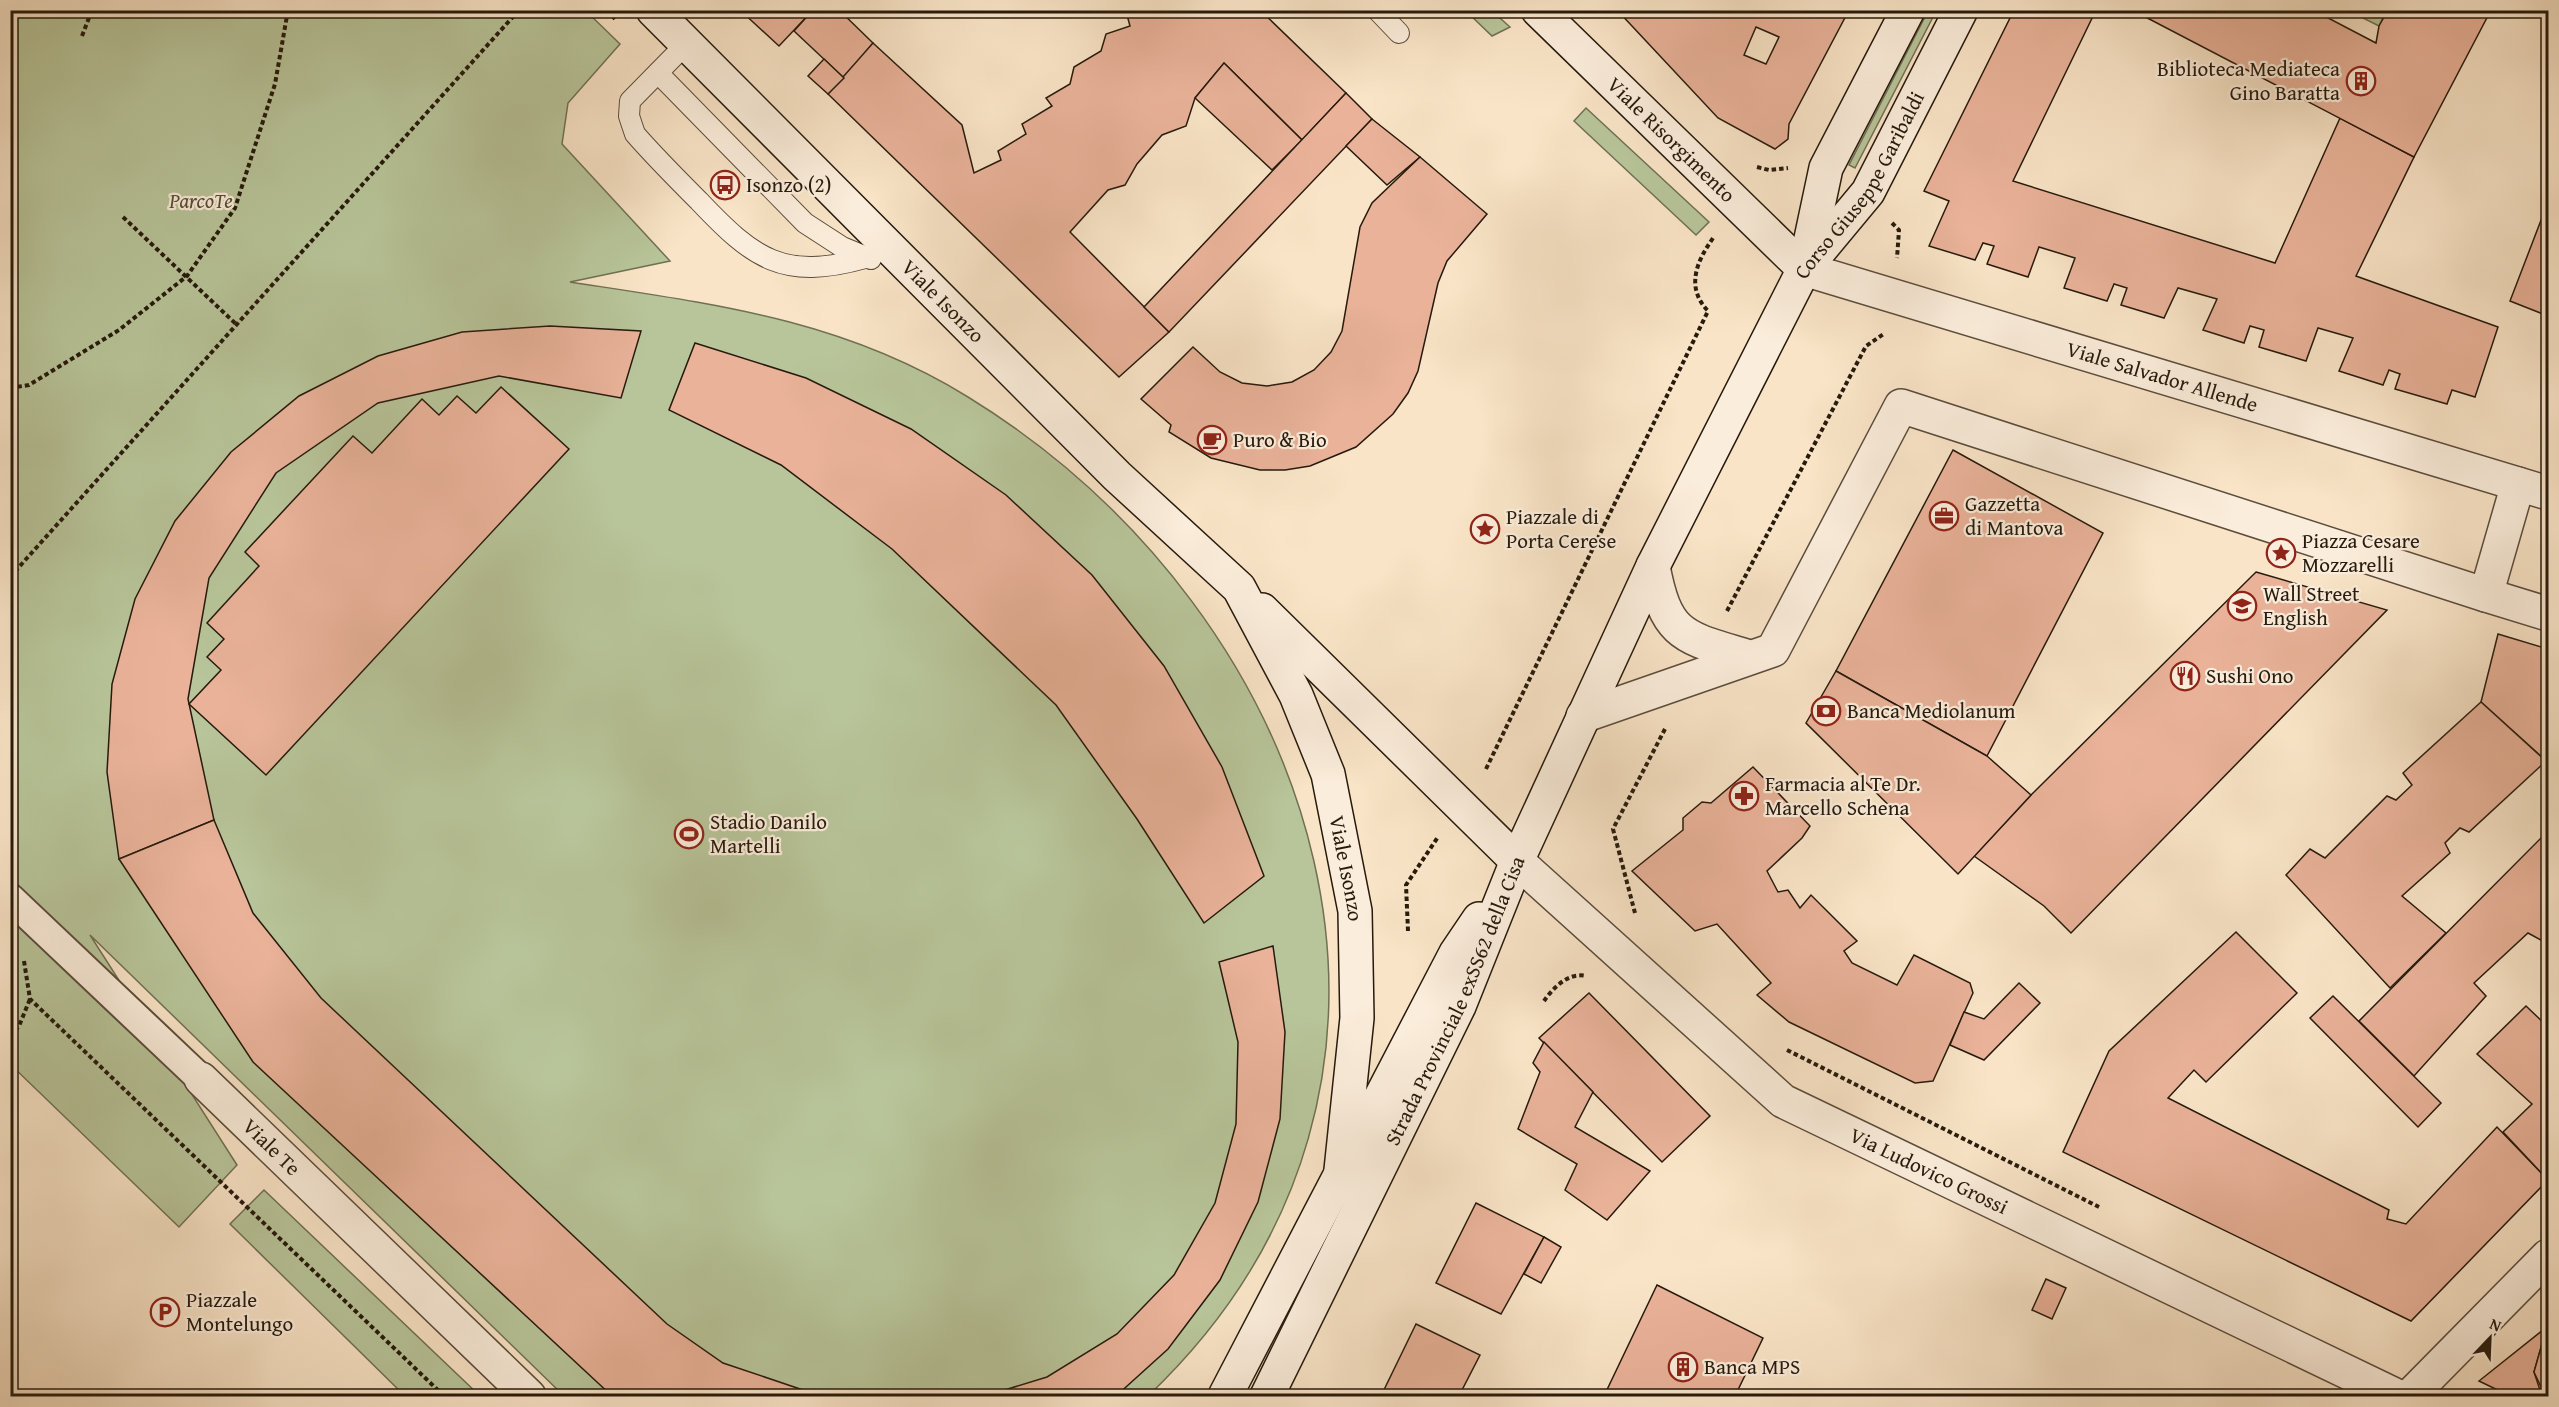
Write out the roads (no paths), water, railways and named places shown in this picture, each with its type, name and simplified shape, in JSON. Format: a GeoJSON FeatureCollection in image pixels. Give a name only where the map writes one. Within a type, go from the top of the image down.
{"type":"FeatureCollection","features":[{"type":"Feature","properties":{"kind":"main road","name":"Viale Isonzo"},"geometry":{"type":"LineString","coordinates":[[653,10],[1117,476],[1239,588],[1517,861]]}},
{"type":"Feature","properties":{"kind":"main road","name":"Viale Risorgimento"},"geometry":{"type":"LineString","coordinates":[[1538,10],[1804,269]]}},
{"type":"Feature","properties":{"kind":"main road","name":"Corso Giuseppe Garibaldi"},"geometry":{"type":"LineString","coordinates":[[1804,269],[1826,168],[1908,10]]}},
{"type":"Feature","properties":{"kind":"main road","name":"Corso Giuseppe Garibaldi"},"geometry":{"type":"LineString","coordinates":[[1804,269],[1869,192],[1961,10]]}},
{"type":"Feature","properties":{"kind":"main road","name":"Viale Salvador Allende"},"geometry":{"type":"LineString","coordinates":[[1804,269],[2548,494]]}},
{"type":"Feature","properties":{"kind":"main road"},"geometry":{"type":"LineString","coordinates":[[1517,861],[1653,566],[1804,269]]}},
{"type":"Feature","properties":{"kind":"main road"},"geometry":{"type":"LineString","coordinates":[[1583,716],[1773,650],[1901,406],[2548,614]]}},
{"type":"Feature","properties":{"kind":"main road"},"geometry":{"type":"LineString","coordinates":[[2486,595],[2518,484]]}},
{"type":"Feature","properties":{"kind":"main road"},"geometry":{"type":"LineString","coordinates":[[1653,566],[1658,594],[1676,629],[1709,644],[1749,657]]}},
{"type":"Feature","properties":{"kind":"main road","name":"Viale Isonzo"},"geometry":{"type":"LineString","coordinates":[[1239,588],[1296,695],[1328,774],[1355,911],[1357,1018],[1341,1170]]}},
{"type":"Feature","properties":{"kind":"main road","name":"Strada Provinciale exSS62 della Cisa"},"geometry":{"type":"LineString","coordinates":[[1225,1396],[1456,952],[1517,861]]}},
{"type":"Feature","properties":{"kind":"main road","name":"Strada Provinciale exSS62 della Cisa"},"geometry":{"type":"LineString","coordinates":[[1267,1396],[1459,1006],[1517,861]]}},
{"type":"Feature","properties":{"kind":"main road","name":"Via Ludovico Grossi"},"geometry":{"type":"LineString","coordinates":[[1517,861],[1783,1101],[2397,1396]]}},
{"type":"Feature","properties":{"kind":"main road","name":"Viale Te"},"geometry":{"type":"LineString","coordinates":[[201,1079],[529,1396]]}},
{"type":"Feature","properties":{"kind":"main road"},"geometry":{"type":"LineString","coordinates":[[2421,1385],[2548,1256]]}},
{"type":"Feature","properties":{"kind":"street","name":"Viale Te"},"geometry":{"type":"LineString","coordinates":[[19,907],[201,1079]]}},
{"type":"Feature","properties":{"kind":"lane"},"geometry":{"type":"LineString","coordinates":[[1377,10],[1399,33]]}},
{"type":"Feature","properties":{"kind":"lane"},"geometry":{"type":"LineString","coordinates":[[686,44],[630,101],[629,116],[635,134],[727,231],[746,246],[780,264],[816,268],[865,258],[907,265]]}},
{"type":"Feature","properties":{"kind":"lane"},"geometry":{"type":"LineString","coordinates":[[658,73],[805,222],[865,258]]}},
{"type":"Feature","properties":{"kind":"place","name":"Biblioteca Mediateca Gino Baratta"},"geometry":{"type":"Point","coordinates":[2361,81]}},
{"type":"Feature","properties":{"kind":"place","name":"Isonzo (2)"},"geometry":{"type":"Point","coordinates":[725,185]}},
{"type":"Feature","properties":{"kind":"place","name":"Puro & Bio"},"geometry":{"type":"Point","coordinates":[1212,440]}},
{"type":"Feature","properties":{"kind":"place","name":"Gazzetta di Mantova"},"geometry":{"type":"Point","coordinates":[1944,516]}},
{"type":"Feature","properties":{"kind":"place","name":"Piazzale di Porta Cerese"},"geometry":{"type":"Point","coordinates":[1485,529]}},
{"type":"Feature","properties":{"kind":"place","name":"Piazza Cesare Mozzarelli"},"geometry":{"type":"Point","coordinates":[2281,553]}},
{"type":"Feature","properties":{"kind":"place","name":"Wall Street English"},"geometry":{"type":"Point","coordinates":[2242,606]}},
{"type":"Feature","properties":{"kind":"place","name":"Sushi Ono"},"geometry":{"type":"Point","coordinates":[2185,676]}},
{"type":"Feature","properties":{"kind":"place","name":"Banca Mediolanum"},"geometry":{"type":"Point","coordinates":[1826,711]}},
{"type":"Feature","properties":{"kind":"place","name":"Farmacia al Te Dr. Marcello Schena"},"geometry":{"type":"Point","coordinates":[1744,796]}},
{"type":"Feature","properties":{"kind":"place","name":"Stadio Danilo Martelli"},"geometry":{"type":"Point","coordinates":[689,834]}},
{"type":"Feature","properties":{"kind":"place","name":"Piazzale Montelungo"},"geometry":{"type":"Point","coordinates":[165,1312]}},
{"type":"Feature","properties":{"kind":"place","name":"Banca MPS"},"geometry":{"type":"Point","coordinates":[1683,1367]}},
{"type":"Feature","properties":{"kind":"park label","name":"ParcoTe"},"geometry":{"type":"Point","coordinates":[201,201]}}]}
